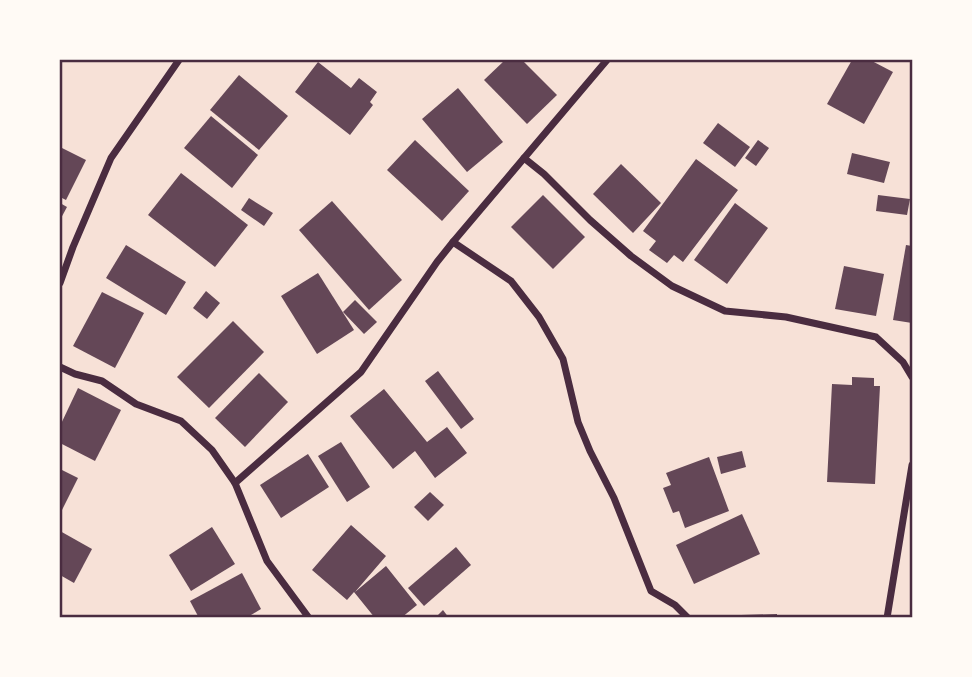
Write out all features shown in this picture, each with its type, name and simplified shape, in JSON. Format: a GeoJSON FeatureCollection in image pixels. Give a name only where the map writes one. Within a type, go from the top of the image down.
{"type":"FeatureCollection","features":[{"type":"Feature","properties":{"kind":"street"},"geometry":{"type":"LineString","coordinates":[[60,283],[111,159],[179,60]]}},
{"type":"Feature","properties":{"kind":"street"},"geometry":{"type":"LineString","coordinates":[[235,483],[361,372],[437,262],[607,60]]}},
{"type":"Feature","properties":{"kind":"street"},"geometry":{"type":"LineString","coordinates":[[524,158],[631,256],[673,286],[725,310],[786,317],[876,337],[903,362],[912,377]]}},
{"type":"Feature","properties":{"kind":"street"},"geometry":{"type":"LineString","coordinates":[[453,242],[511,281],[539,317],[563,359],[578,422],[614,498],[651,591],[675,605],[688,618]]}},
{"type":"Feature","properties":{"kind":"street"},"geometry":{"type":"LineString","coordinates":[[60,367],[102,381],[136,404],[181,421],[212,450],[235,483],[267,561],[309,618]]}},
{"type":"Feature","properties":{"kind":"street"},"geometry":{"type":"LineString","coordinates":[[887,618],[912,466]]}},
{"type":"Feature","properties":{"kind":"building"},"geometry":{"type":"Polygon","coordinates":[[[505,60],[522,60],[557,95],[527,124],[484,80],[505,60]]]}},
{"type":"Feature","properties":{"kind":"building"},"geometry":{"type":"Polygon","coordinates":[[[852,60],[870,60],[893,72],[864,124],[827,104],[852,60]]]}},
{"type":"Feature","properties":{"kind":"building"},"geometry":{"type":"Polygon","coordinates":[[[318,62],[351,88],[359,78],[377,92],[370,102],[373,105],[350,135],[295,92],[318,62]]]}},
{"type":"Feature","properties":{"kind":"building"},"geometry":{"type":"Polygon","coordinates":[[[239,75],[288,116],[259,150],[210,110],[239,75]]]}},
{"type":"Feature","properties":{"kind":"building"},"geometry":{"type":"Polygon","coordinates":[[[458,88],[503,142],[467,172],[422,119],[458,88]]]}},
{"type":"Feature","properties":{"kind":"building"},"geometry":{"type":"Polygon","coordinates":[[[211,116],[258,155],[232,188],[184,148],[211,116]]]}},
{"type":"Feature","properties":{"kind":"building"},"geometry":{"type":"Polygon","coordinates":[[[718,123],[750,147],[735,167],[703,143],[718,123]]]}},
{"type":"Feature","properties":{"kind":"building"},"geometry":{"type":"Polygon","coordinates":[[[415,140],[469,191],[442,221],[387,170],[415,140]]]}},
{"type":"Feature","properties":{"kind":"building"},"geometry":{"type":"Polygon","coordinates":[[[758,140],[769,148],[756,166],[745,158],[758,140]]]}},
{"type":"Feature","properties":{"kind":"building"},"geometry":{"type":"Polygon","coordinates":[[[60,147],[86,160],[66,200],[60,197],[60,147]]]}},
{"type":"Feature","properties":{"kind":"building"},"geometry":{"type":"Polygon","coordinates":[[[852,153],[890,162],[884,183],[847,174],[852,153]]]}},
{"type":"Feature","properties":{"kind":"building"},"geometry":{"type":"Polygon","coordinates":[[[696,159],[738,190],[683,262],[674,255],[667,263],[649,250],[656,241],[643,231],[696,159]]]}},
{"type":"Feature","properties":{"kind":"building"},"geometry":{"type":"Polygon","coordinates":[[[621,164],[661,203],[633,233],[593,194],[621,164]]]}},
{"type":"Feature","properties":{"kind":"building"},"geometry":{"type":"Polygon","coordinates":[[[181,173],[248,225],[215,267],[148,215],[181,173]]]}},
{"type":"Feature","properties":{"kind":"building"},"geometry":{"type":"Polygon","coordinates":[[[543,195],[585,237],[553,269],[511,227],[543,195]]]}},
{"type":"Feature","properties":{"kind":"building"},"geometry":{"type":"Polygon","coordinates":[[[878,195],[910,199],[907,215],[876,211],[878,195]]]}},
{"type":"Feature","properties":{"kind":"building"},"geometry":{"type":"Polygon","coordinates":[[[249,198],[273,213],[264,226],[241,210],[249,198]]]}},
{"type":"Feature","properties":{"kind":"building"},"geometry":{"type":"Polygon","coordinates":[[[332,201],[402,280],[369,310],[299,230],[332,201]]]}},
{"type":"Feature","properties":{"kind":"building"},"geometry":{"type":"Polygon","coordinates":[[[60,203],[67,207],[60,220],[60,203]]]}},
{"type":"Feature","properties":{"kind":"building"},"geometry":{"type":"Polygon","coordinates":[[[735,203],[768,228],[727,284],[694,260],[735,203]]]}},
{"type":"Feature","properties":{"kind":"building"},"geometry":{"type":"Polygon","coordinates":[[[126,245],[186,282],[166,315],[106,278],[126,245]]]}},
{"type":"Feature","properties":{"kind":"building"},"geometry":{"type":"Polygon","coordinates":[[[906,245],[912,246],[912,323],[893,320],[906,245]]]}},
{"type":"Feature","properties":{"kind":"building"},"geometry":{"type":"Polygon","coordinates":[[[844,266],[884,274],[876,316],[835,309],[844,266]]]}},
{"type":"Feature","properties":{"kind":"building"},"geometry":{"type":"Polygon","coordinates":[[[318,273],[354,330],[317,354],[281,296],[318,273]]]}},
{"type":"Feature","properties":{"kind":"building"},"geometry":{"type":"Polygon","coordinates":[[[206,291],[220,303],[207,319],[193,308],[206,291]]]}},
{"type":"Feature","properties":{"kind":"building"},"geometry":{"type":"Polygon","coordinates":[[[102,292],[144,313],[115,368],[73,346],[102,292]]]}},
{"type":"Feature","properties":{"kind":"building"},"geometry":{"type":"Polygon","coordinates":[[[355,300],[377,322],[364,334],[343,312],[355,300]]]}},
{"type":"Feature","properties":{"kind":"building"},"geometry":{"type":"Polygon","coordinates":[[[233,321],[264,352],[209,408],[177,377],[233,321]]]}},
{"type":"Feature","properties":{"kind":"building"},"geometry":{"type":"Polygon","coordinates":[[[438,371],[474,419],[461,429],[425,381],[438,371]]]}},
{"type":"Feature","properties":{"kind":"building"},"geometry":{"type":"Polygon","coordinates":[[[259,373],[288,402],[245,447],[215,418],[259,373]]]}},
{"type":"Feature","properties":{"kind":"building"},"geometry":{"type":"Polygon","coordinates":[[[852,377],[874,378],[874,386],[880,386],[875,484],[827,482],[832,384],[852,385],[852,377]]]}},
{"type":"Feature","properties":{"kind":"building"},"geometry":{"type":"Polygon","coordinates":[[[78,388],[121,410],[95,461],[60,443],[60,426],[78,388]]]}},
{"type":"Feature","properties":{"kind":"building"},"geometry":{"type":"Polygon","coordinates":[[[384,389],[427,442],[447,427],[467,453],[435,478],[415,451],[393,469],[350,416],[384,389]]]}},
{"type":"Feature","properties":{"kind":"building"},"geometry":{"type":"Polygon","coordinates":[[[341,442],[370,487],[347,502],[318,456],[341,442]]]}},
{"type":"Feature","properties":{"kind":"building"},"geometry":{"type":"Polygon","coordinates":[[[742,451],[746,467],[721,474],[717,457],[742,451]]]}},
{"type":"Feature","properties":{"kind":"building"},"geometry":{"type":"Polygon","coordinates":[[[308,454],[329,487],[281,518],[260,485],[308,454]]]}},
{"type":"Feature","properties":{"kind":"building"},"geometry":{"type":"Polygon","coordinates":[[[709,457],[729,511],[685,528],[679,511],[673,513],[663,488],[671,485],[666,473],[709,457]]]}},
{"type":"Feature","properties":{"kind":"building"},"geometry":{"type":"Polygon","coordinates":[[[60,469],[78,478],[60,514],[60,469]]]}},
{"type":"Feature","properties":{"kind":"building"},"geometry":{"type":"Polygon","coordinates":[[[430,492],[444,505],[428,521],[414,507],[430,492]]]}},
{"type":"Feature","properties":{"kind":"building"},"geometry":{"type":"Polygon","coordinates":[[[742,514],[760,554],[694,584],[676,545],[742,514]]]}},
{"type":"Feature","properties":{"kind":"building"},"geometry":{"type":"Polygon","coordinates":[[[351,525],[386,556],[355,592],[386,566],[417,605],[401,618],[375,618],[354,592],[347,600],[312,570],[351,525]]]}},
{"type":"Feature","properties":{"kind":"building"},"geometry":{"type":"Polygon","coordinates":[[[212,527],[235,564],[191,591],[169,555],[212,527]]]}},
{"type":"Feature","properties":{"kind":"building"},"geometry":{"type":"Polygon","coordinates":[[[60,531],[92,549],[74,583],[60,575],[60,531]]]}},
{"type":"Feature","properties":{"kind":"building"},"geometry":{"type":"Polygon","coordinates":[[[456,547],[471,565],[424,606],[408,588],[456,547]]]}},
{"type":"Feature","properties":{"kind":"building"},"geometry":{"type":"Polygon","coordinates":[[[242,573],[261,609],[246,618],[199,618],[190,601],[242,573]]]}},
{"type":"Feature","properties":{"kind":"building"},"geometry":{"type":"Polygon","coordinates":[[[443,610],[449,618],[435,618],[443,610]]]}},
{"type":"Feature","properties":{"kind":"building"},"geometry":{"type":"Polygon","coordinates":[[[777,614],[777,618],[741,618],[741,615],[777,614]]]}}]}
